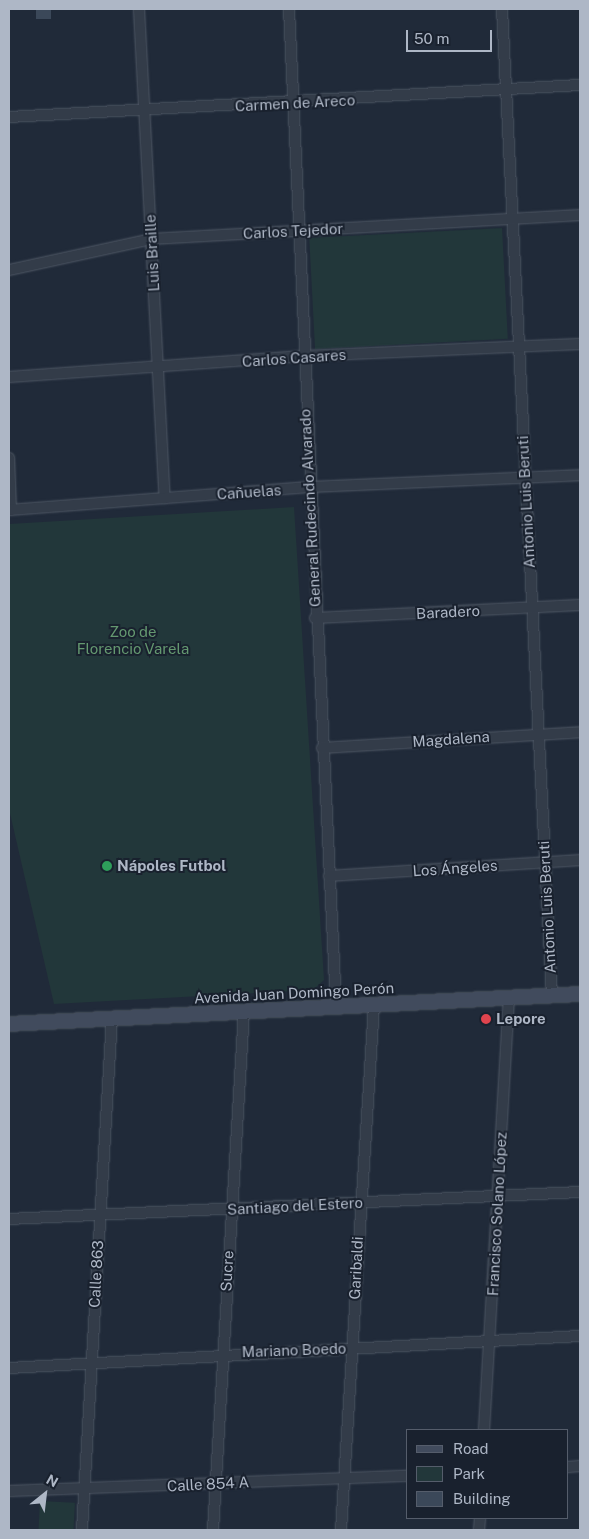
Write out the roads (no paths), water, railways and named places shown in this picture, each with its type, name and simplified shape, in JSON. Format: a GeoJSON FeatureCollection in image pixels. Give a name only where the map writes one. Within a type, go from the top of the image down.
{"type":"FeatureCollection","features":[{"type":"Feature","properties":{"kind":"main road","name":"Avenida Juan Domingo Perón"},"geometry":{"type":"LineString","coordinates":[[9,1024],[580,994]]}},
{"type":"Feature","properties":{"kind":"street","name":"Luis Braille"},"geometry":{"type":"LineString","coordinates":[[139,9],[165,498]]}},
{"type":"Feature","properties":{"kind":"street","name":"General Rudecindo Alvarado"},"geometry":{"type":"LineString","coordinates":[[289,9],[315,618],[336,1007]]}},
{"type":"Feature","properties":{"kind":"street","name":"Antonio Luis Beruti"},"geometry":{"type":"LineString","coordinates":[[502,9],[508,89],[524,477],[552,996]]}},
{"type":"Feature","properties":{"kind":"street","name":"Carmen de Areco"},"geometry":{"type":"LineString","coordinates":[[9,117],[293,103],[580,85]]}},
{"type":"Feature","properties":{"kind":"street","name":"Carlos Tejedor"},"geometry":{"type":"LineString","coordinates":[[9,270],[152,238],[580,216]]}},
{"type":"Feature","properties":{"kind":"street","name":"Carlos Casares"},"geometry":{"type":"LineString","coordinates":[[9,377],[159,368],[303,356],[580,344]]}},
{"type":"Feature","properties":{"kind":"street"},"geometry":{"type":"LineString","coordinates":[[9,458],[10,510]]}},
{"type":"Feature","properties":{"kind":"street","name":"Cañuelas"},"geometry":{"type":"LineString","coordinates":[[10,510],[309,487],[580,475]]}},
{"type":"Feature","properties":{"kind":"street","name":"Baradero"},"geometry":{"type":"LineString","coordinates":[[315,618],[580,605]]}},
{"type":"Feature","properties":{"kind":"street","name":"Magdalena"},"geometry":{"type":"LineString","coordinates":[[322,748],[580,732]]}},
{"type":"Feature","properties":{"kind":"street","name":"Los Ángeles"},"geometry":{"type":"LineString","coordinates":[[330,876],[580,860]]}},
{"type":"Feature","properties":{"kind":"street","name":"Francisco Solano López"},"geometry":{"type":"LineString","coordinates":[[484,1429],[509,998]]}},
{"type":"Feature","properties":{"kind":"street","name":"Garibaldi"},"geometry":{"type":"LineString","coordinates":[[341,1530],[360,1202],[374,1005]]}},
{"type":"Feature","properties":{"kind":"street","name":"Sucre"},"geometry":{"type":"LineString","coordinates":[[213,1530],[230,1210],[244,1012]]}},
{"type":"Feature","properties":{"kind":"street","name":"Calle 863"},"geometry":{"type":"LineString","coordinates":[[82,1530],[112,1018]]}},
{"type":"Feature","properties":{"kind":"street","name":"Santiago del Estero"},"geometry":{"type":"LineString","coordinates":[[9,1219],[580,1192]]}},
{"type":"Feature","properties":{"kind":"street","name":"Mariano Boedo"},"geometry":{"type":"LineString","coordinates":[[9,1368],[223,1353],[580,1336]]}},
{"type":"Feature","properties":{"kind":"street","name":"Calle 854 A"},"geometry":{"type":"LineString","coordinates":[[9,1491],[84,1490],[406,1476]]}},
{"type":"Feature","properties":{"kind":"place","name":"Nápoles Futbol"},"geometry":{"type":"Point","coordinates":[107,866]}},
{"type":"Feature","properties":{"kind":"place","name":"Lepore"},"geometry":{"type":"Point","coordinates":[486,1019]}},
{"type":"Feature","properties":{"kind":"park label","name":"Zoo de Florencio Varela"},"geometry":{"type":"Point","coordinates":[133,640]}}]}
